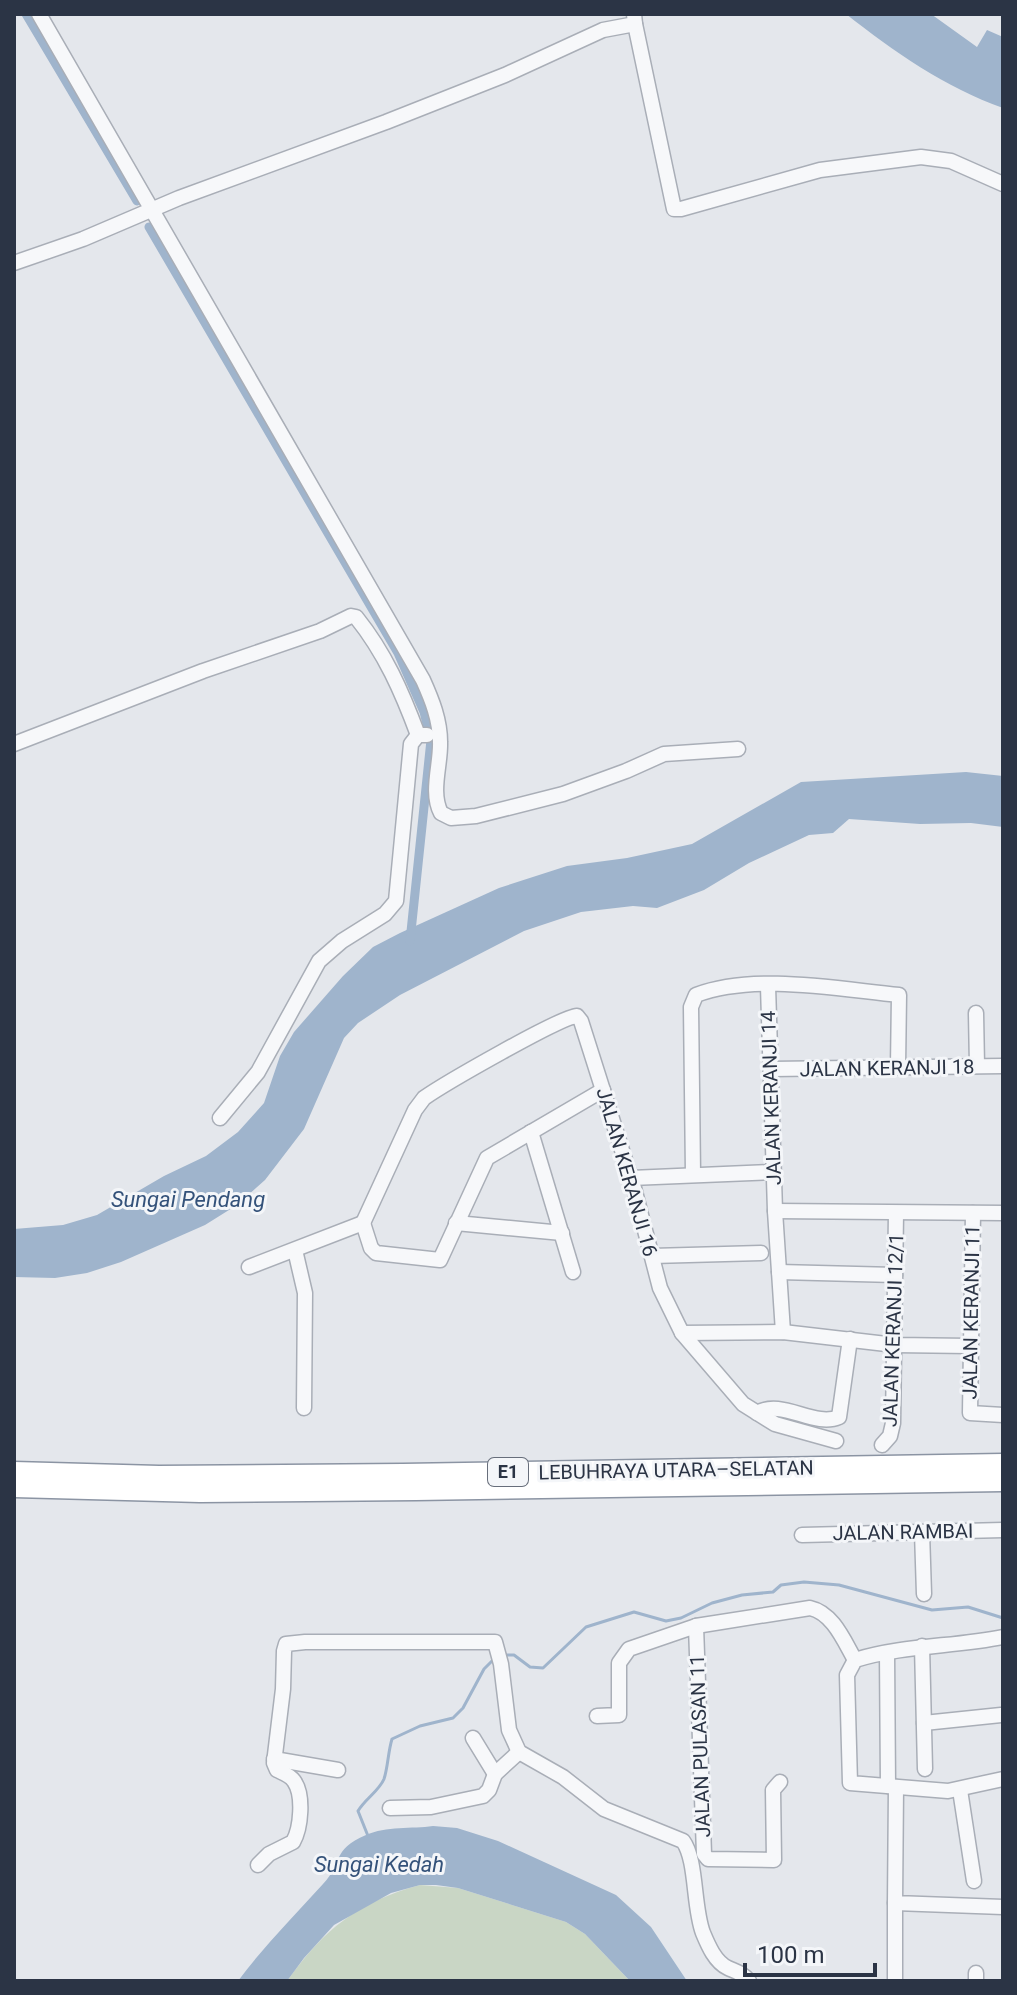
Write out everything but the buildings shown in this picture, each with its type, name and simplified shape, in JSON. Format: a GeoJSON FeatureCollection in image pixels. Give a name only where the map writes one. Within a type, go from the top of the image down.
{"type":"FeatureCollection","features":[{"type":"Feature","properties":{"kind":"highway","name":"LEBUHRAYA UTARA–SELATAN"},"geometry":{"type":"LineString","coordinates":[[14,1472],[159,1476],[1003,1464]]}},
{"type":"Feature","properties":{"kind":"highway","name":"LEBUHRAYA UTARA–SELATAN"},"geometry":{"type":"LineString","coordinates":[[14,1487],[200,1492],[1003,1481]]}},
{"type":"Feature","properties":{"kind":"street"},"geometry":{"type":"LineString","coordinates":[[39,14],[423,680],[433,704],[428,734],[441,813],[451,818],[476,816],[563,794],[675,752],[738,749]]}},
{"type":"Feature","properties":{"kind":"street"},"geometry":{"type":"LineString","coordinates":[[14,263],[386,122],[634,19],[674,209],[820,170],[921,157],[951,161],[1003,184]]}},
{"type":"Feature","properties":{"kind":"street"},"geometry":{"type":"LineString","coordinates":[[14,744],[213,667],[320,631],[351,616],[358,619],[386,660],[428,734]]}},
{"type":"Feature","properties":{"kind":"street"},"geometry":{"type":"LineString","coordinates":[[220,1118],[258,1072],[319,961],[342,941],[385,914],[396,901],[410,750],[413,739],[428,734]]}},
{"type":"Feature","properties":{"kind":"street","name":"JALAN KERANJI 14"},"geometry":{"type":"LineString","coordinates":[[768,986],[773,1172],[783,1332]]}},
{"type":"Feature","properties":{"kind":"street"},"geometry":{"type":"LineString","coordinates":[[693,1174],[691,1007],[693,998],[700,994],[729,987],[806,986],[899,995],[898,1067]]}},
{"type":"Feature","properties":{"kind":"street"},"geometry":{"type":"LineString","coordinates":[[976,1013],[977,1066]]}},
{"type":"Feature","properties":{"kind":"street","name":"JALAN KERANJI 16"},"geometry":{"type":"LineString","coordinates":[[363,1223],[415,1110],[424,1098],[571,1016],[577,1016],[631,1178],[663,1295],[682,1333],[743,1404],[775,1424],[836,1441]]}},
{"type":"Feature","properties":{"kind":"street","name":"JALAN KERANJI 18"},"geometry":{"type":"LineString","coordinates":[[771,1069],[1003,1066]]}},
{"type":"Feature","properties":{"kind":"street"},"geometry":{"type":"LineString","coordinates":[[249,1267],[363,1223],[371,1248],[376,1253],[440,1260],[487,1158],[603,1090]]}},
{"type":"Feature","properties":{"kind":"street"},"geometry":{"type":"LineString","coordinates":[[531,1132],[573,1272]]}},
{"type":"Feature","properties":{"kind":"street"},"geometry":{"type":"LineString","coordinates":[[631,1178],[773,1172]]}},
{"type":"Feature","properties":{"kind":"street"},"geometry":{"type":"LineString","coordinates":[[775,1211],[1003,1213]]}},
{"type":"Feature","properties":{"kind":"street","name":"JALAN KERANJI 12/1"},"geometry":{"type":"LineString","coordinates":[[882,1445],[890,1436],[893,1423],[896,1213]]}},
{"type":"Feature","properties":{"kind":"street","name":"JALAN KERANJI 11"},"geometry":{"type":"LineString","coordinates":[[973,1213],[969,1410],[973,1415],[1003,1415]]}},
{"type":"Feature","properties":{"kind":"street"},"geometry":{"type":"LineString","coordinates":[[456,1223],[562,1233]]}},
{"type":"Feature","properties":{"kind":"street"},"geometry":{"type":"LineString","coordinates":[[295,1250],[305,1293],[304,1408]]}},
{"type":"Feature","properties":{"kind":"street"},"geometry":{"type":"LineString","coordinates":[[652,1256],[761,1253]]}},
{"type":"Feature","properties":{"kind":"street"},"geometry":{"type":"LineString","coordinates":[[779,1272],[895,1275]]}},
{"type":"Feature","properties":{"kind":"street"},"geometry":{"type":"LineString","coordinates":[[682,1333],[783,1332],[895,1345],[970,1346]]}},
{"type":"Feature","properties":{"kind":"street"},"geometry":{"type":"LineString","coordinates":[[757,1413],[772,1409],[827,1420],[839,1417],[850,1339]]}},
{"type":"Feature","properties":{"kind":"street","name":"JALAN RAMBAI"},"geometry":{"type":"LineString","coordinates":[[802,1535],[1003,1530]]}},
{"type":"Feature","properties":{"kind":"street"},"geometry":{"type":"LineString","coordinates":[[922,1532],[924,1594]]}},
{"type":"Feature","properties":{"kind":"street"},"geometry":{"type":"LineString","coordinates":[[597,1716],[619,1715],[619,1663],[623,1654],[629,1649],[696,1626],[810,1608],[829,1618],[855,1660]]}},
{"type":"Feature","properties":{"kind":"street","name":"JALAN PULASAN 11"},"geometry":{"type":"LineString","coordinates":[[696,1626],[704,1854],[713,1860],[774,1860],[773,1790],[780,1782]]}},
{"type":"Feature","properties":{"kind":"street"},"geometry":{"type":"LineString","coordinates":[[1003,1637],[922,1646],[855,1660],[847,1675],[850,1783],[931,1791],[960,1790],[1003,1779]]}},
{"type":"Feature","properties":{"kind":"street"},"geometry":{"type":"LineString","coordinates":[[258,1865],[269,1854],[289,1845],[298,1832],[297,1788],[289,1776],[277,1770],[274,1759],[286,1644],[490,1641],[497,1644],[509,1730],[519,1752],[563,1777],[604,1809],[683,1841],[688,1850],[698,1917],[704,1935],[719,1962],[743,1974],[749,1981]]}},
{"type":"Feature","properties":{"kind":"street"},"geometry":{"type":"LineString","coordinates":[[922,1646],[925,1769]]}},
{"type":"Feature","properties":{"kind":"street"},"geometry":{"type":"LineString","coordinates":[[887,1653],[895,1977]]}},
{"type":"Feature","properties":{"kind":"street"},"geometry":{"type":"LineString","coordinates":[[924,1723],[1001,1715]]}},
{"type":"Feature","properties":{"kind":"street"},"geometry":{"type":"LineString","coordinates":[[473,1738],[495,1774]]}},
{"type":"Feature","properties":{"kind":"street"},"geometry":{"type":"LineString","coordinates":[[390,1808],[423,1808],[478,1798],[489,1790],[495,1774],[519,1752]]}},
{"type":"Feature","properties":{"kind":"street"},"geometry":{"type":"LineString","coordinates":[[274,1759],[338,1770]]}},
{"type":"Feature","properties":{"kind":"street"},"geometry":{"type":"LineString","coordinates":[[960,1790],[974,1881]]}},
{"type":"Feature","properties":{"kind":"street"},"geometry":{"type":"LineString","coordinates":[[895,1903],[1003,1907]]}},
{"type":"Feature","properties":{"kind":"green space"},"geometry":{"type":"Polygon","coordinates":[[[420,1885],[458,1888],[566,1922],[585,1934],[630,1981],[287,1981],[315,1946],[344,1920],[378,1900],[420,1885]]]}},
{"type":"Feature","properties":{"kind":"water"},"geometry":{"type":"Polygon","coordinates":[[[846,14],[931,14],[977,47],[987,30],[1003,37],[1003,108],[961,90],[921,67],[846,14]]]}},
{"type":"Feature","properties":{"kind":"water","name":"Sungai Pendang"},"geometry":{"type":"Polygon","coordinates":[[[966,772],[1003,776],[1003,827],[849,819],[833,833],[809,835],[749,863],[704,890],[657,908],[633,906],[581,912],[524,931],[400,995],[358,1023],[344,1038],[304,1129],[265,1180],[237,1205],[205,1225],[121,1262],[87,1273],[55,1278],[14,1277],[14,1229],[63,1225],[97,1215],[164,1176],[206,1156],[238,1132],[264,1103],[280,1056],[294,1032],[373,947],[499,888],[567,866],[627,858],[692,844],[801,782],[966,772]]]}},
{"type":"Feature","properties":{"kind":"water","name":"Sungai Kedah"},"geometry":{"type":"Polygon","coordinates":[[[433,1826],[457,1828],[498,1841],[616,1895],[651,1927],[687,1981],[630,1981],[585,1934],[566,1922],[458,1888],[420,1885],[391,1893],[334,1925],[287,1981],[238,1981],[329,1876],[347,1846],[382,1830],[433,1826]]]}},
{"type":"Feature","properties":{"kind":"waterway"},"geometry":{"type":"LineString","coordinates":[[26,14],[137,201]]}},
{"type":"Feature","properties":{"kind":"waterway"},"geometry":{"type":"LineString","coordinates":[[149,227],[398,653],[424,712],[431,740],[410,941]]}},
{"type":"Feature","properties":{"kind":"waterway"},"geometry":{"type":"LineString","coordinates":[[502,1655],[514,1655],[530,1667],[543,1668],[586,1627],[634,1612],[666,1621],[681,1618],[712,1603],[742,1595],[773,1592],[781,1585],[804,1582],[839,1585],[932,1610],[968,1607],[1003,1618]]}},
{"type":"Feature","properties":{"kind":"waterway"},"geometry":{"type":"LineString","coordinates":[[368,1836],[358,1811],[384,1779],[392,1739],[420,1726],[453,1718],[463,1708],[484,1669],[495,1658]]}}]}
